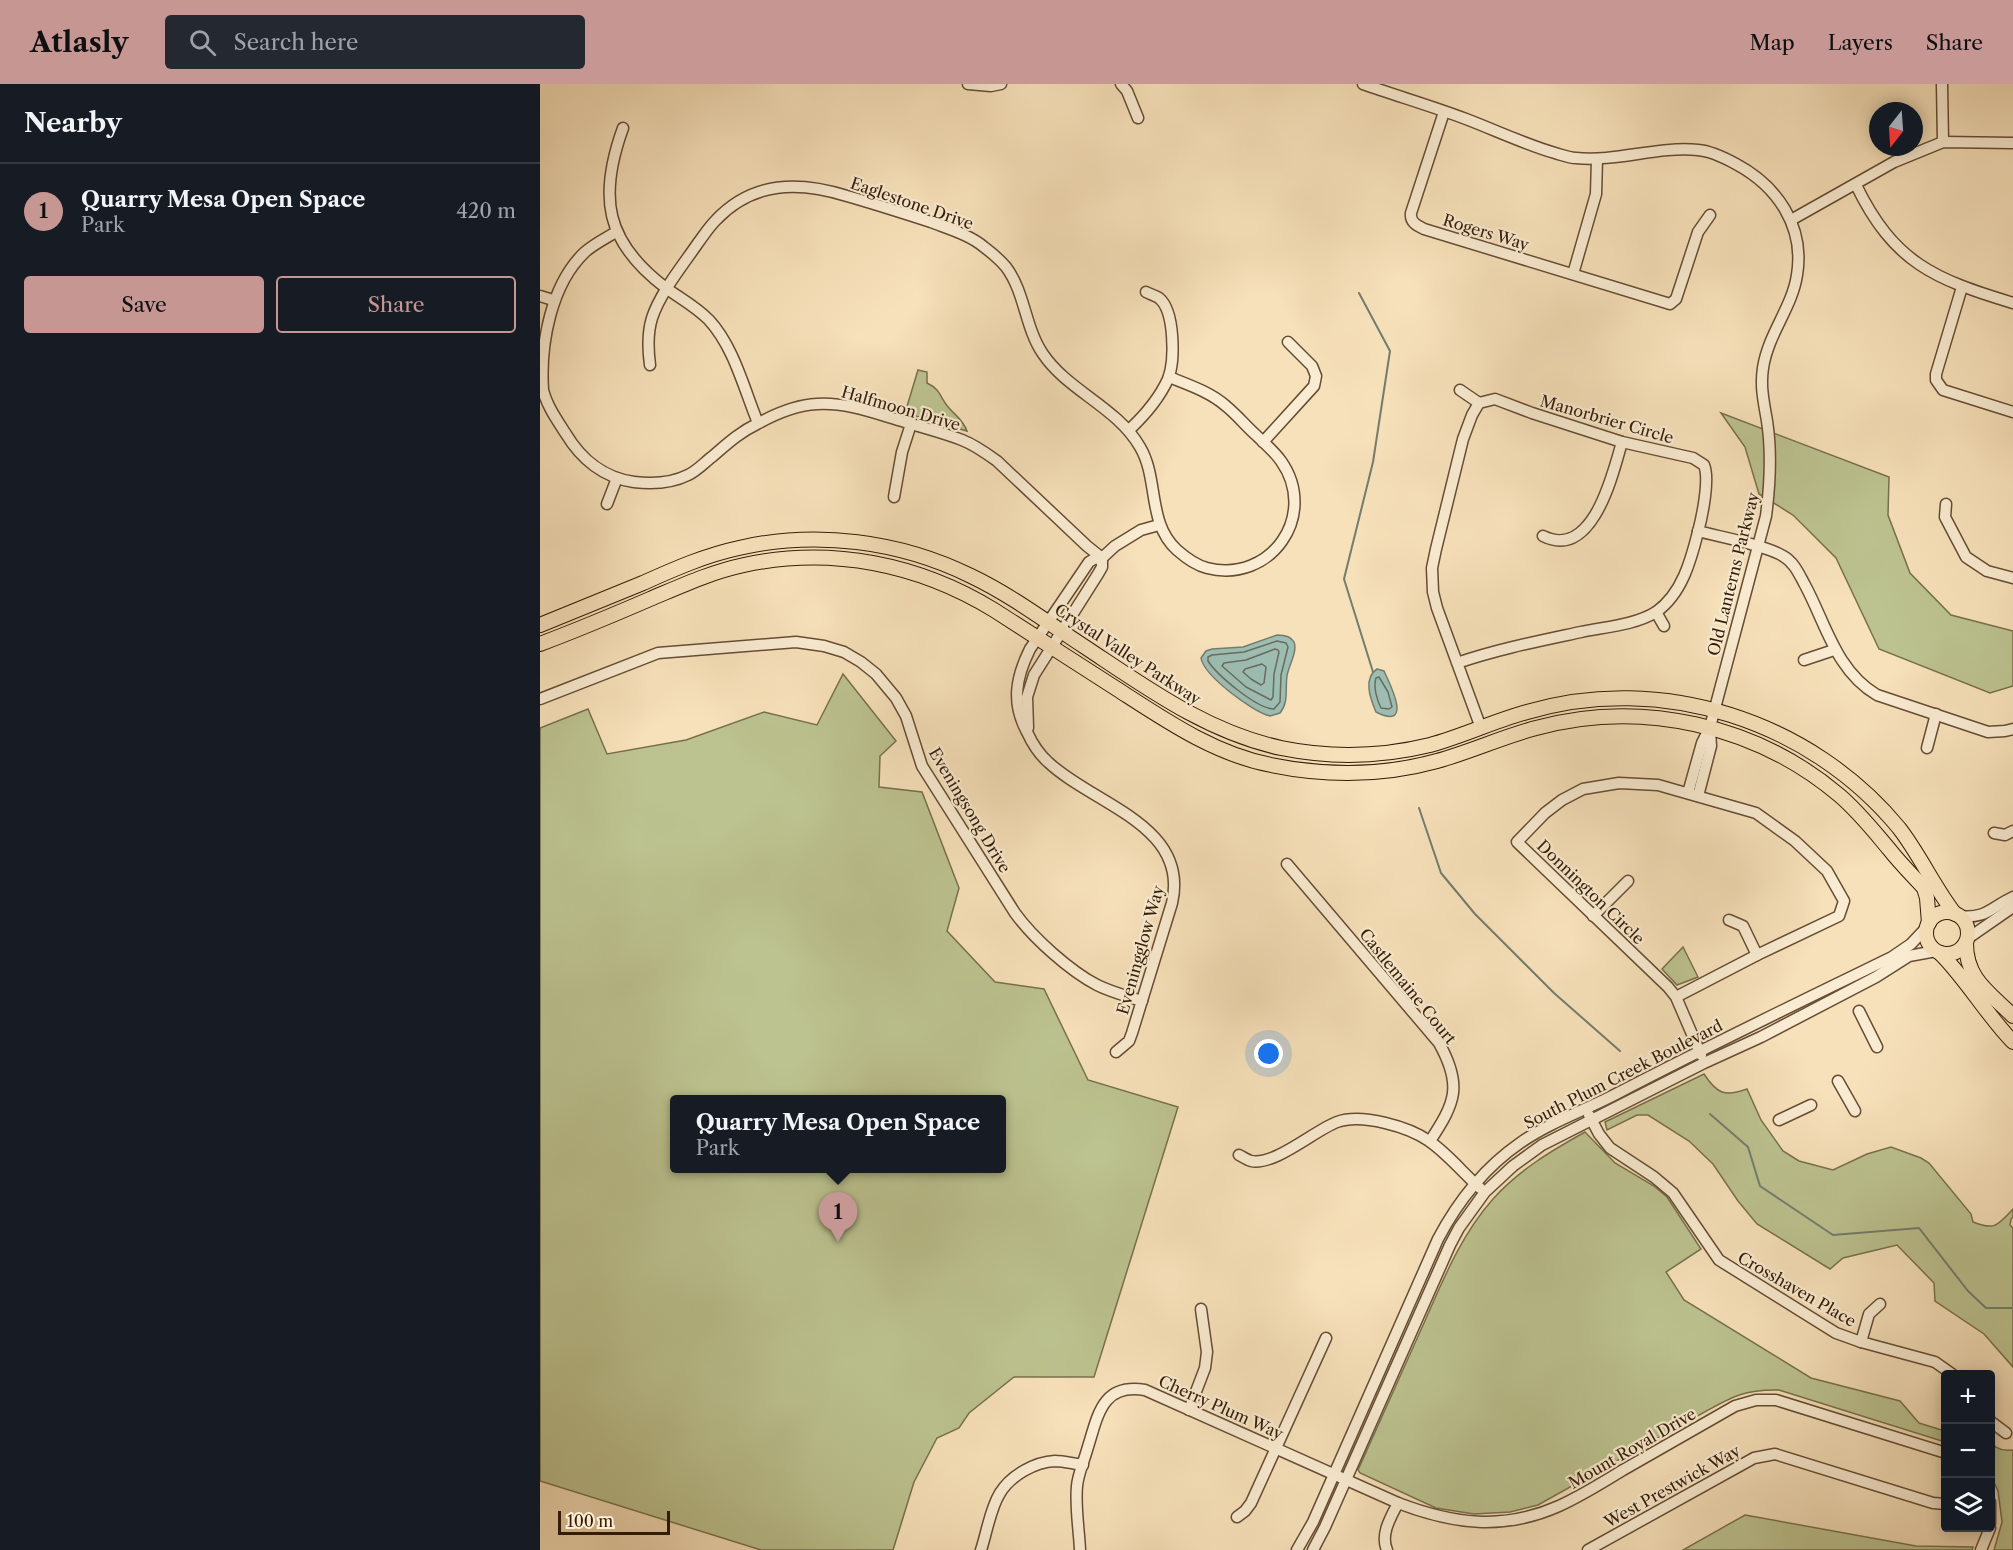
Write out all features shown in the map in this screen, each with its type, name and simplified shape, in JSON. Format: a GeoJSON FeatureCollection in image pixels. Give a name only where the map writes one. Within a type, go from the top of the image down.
{"type":"FeatureCollection","features":[{"type":"Feature","properties":{"kind":"main road","name":"Crystal Valley Parkway"},"geometry":{"type":"LineString","coordinates":[[540,625],[718,553],[779,541],[818,540],[879,545],[938,561],[981,581],[1048,622],[1164,700],[1204,721],[1242,737],[1282,748],[1340,755],[1390,753],[1431,744],[1530,711],[1562,703],[1595,699],[1659,700],[1715,709],[1759,725],[1798,744],[1817,755],[1864,792],[1907,839],[1942,898],[1957,915]]}},
{"type":"Feature","properties":{"kind":"main road"},"geometry":{"type":"LineString","coordinates":[[540,644],[706,576],[762,562],[818,558],[875,563],[931,578],[980,601],[1196,738],[1254,761],[1310,770],[1366,772],[1413,766],[1461,754],[1534,728],[1574,719],[1641,716],[1665,718],[1710,727],[1752,741],[1807,770],[1840,796],[1872,829],[1924,888],[1927,898],[1928,940],[1958,972],[1987,1013],[2013,1042]]}},
{"type":"Feature","properties":{"kind":"main road"},"geometry":{"type":"LineString","coordinates":[[1929,924],[1939,914],[1957,915],[1967,926],[1966,956],[1971,972],[2013,1016]]}},
{"type":"Feature","properties":{"kind":"main road"},"geometry":{"type":"LineString","coordinates":[[1938,952],[1955,953],[1967,941]]}},
{"type":"Feature","properties":{"kind":"street"},"geometry":{"type":"LineString","coordinates":[[968,84],[992,86],[1001,84]]}},
{"type":"Feature","properties":{"kind":"street"},"geometry":{"type":"LineString","coordinates":[[1121,84],[1127,91],[1138,118]]}},
{"type":"Feature","properties":{"kind":"street","name":"Old Lanterns Parkway"},"geometry":{"type":"LineString","coordinates":[[1362,84],[1444,111],[1538,148],[1574,158],[1597,159],[1674,149],[1701,150],[1726,159],[1751,172],[1770,188],[1785,207],[1796,232],[1798,257],[1795,287],[1768,345],[1762,369],[1761,387],[1767,422],[1770,463],[1769,494],[1758,547],[1715,709],[1702,743],[1693,794]]}},
{"type":"Feature","properties":{"kind":"street"},"geometry":{"type":"LineString","coordinates":[[1942,84],[1943,142]]}},
{"type":"Feature","properties":{"kind":"street","name":"Rogers Way"},"geometry":{"type":"LineString","coordinates":[[1444,111],[1410,218],[1424,229],[1672,304],[1676,299],[1698,232],[1710,214]]}},
{"type":"Feature","properties":{"kind":"street"},"geometry":{"type":"LineString","coordinates":[[623,128],[609,176],[610,203],[616,232],[642,269],[667,289],[691,303],[710,321],[724,339],[758,423]]}},
{"type":"Feature","properties":{"kind":"street"},"geometry":{"type":"LineString","coordinates":[[1791,220],[1894,162],[1943,142],[2013,142]]}},
{"type":"Feature","properties":{"kind":"street"},"geometry":{"type":"LineString","coordinates":[[1572,274],[1596,194],[1597,159]]}},
{"type":"Feature","properties":{"kind":"street","name":"Eaglestone Drive"},"geometry":{"type":"LineString","coordinates":[[650,365],[648,337],[651,319],[667,289],[714,222],[728,208],[761,191],[799,185],[823,189],[956,231],[983,245],[1007,268],[1041,352],[1056,371],[1129,430],[1141,448],[1148,465],[1159,525],[1170,544],[1185,557],[1201,566],[1218,571],[1252,566],[1266,558],[1286,535],[1293,519],[1292,489],[1281,461],[1225,405],[1169,377]]}},
{"type":"Feature","properties":{"kind":"street"},"geometry":{"type":"LineString","coordinates":[[1856,185],[1885,234],[1902,250],[1933,273],[1962,287],[2013,303]]}},
{"type":"Feature","properties":{"kind":"street","name":"Halfmoon Drive"},"geometry":{"type":"LineString","coordinates":[[616,232],[586,250],[569,270],[553,300],[541,344],[540,369],[550,410],[573,446],[588,462],[617,478],[651,483],[688,475],[736,436],[792,408],[815,404],[855,408],[961,440],[980,449],[997,461],[1102,558]]}},
{"type":"Feature","properties":{"kind":"street"},"geometry":{"type":"LineString","coordinates":[[1962,287],[1936,380],[1944,390],[2013,412]]}},
{"type":"Feature","properties":{"kind":"street"},"geometry":{"type":"LineString","coordinates":[[1129,430],[1147,414],[1169,377],[1172,333],[1168,314],[1160,299],[1146,292]]}},
{"type":"Feature","properties":{"kind":"street"},"geometry":{"type":"LineString","coordinates":[[540,296],[553,300]]}},
{"type":"Feature","properties":{"kind":"street"},"geometry":{"type":"LineString","coordinates":[[1263,442],[1314,387],[1316,376],[1312,366],[1288,342]]}},
{"type":"Feature","properties":{"kind":"street"},"geometry":{"type":"LineString","coordinates":[[1460,390],[1479,403],[1463,439],[1432,568],[1433,592],[1480,728]]}},
{"type":"Feature","properties":{"kind":"street","name":"Manorbrier Circle"},"geometry":{"type":"LineString","coordinates":[[1457,663],[1517,646],[1633,622],[1656,612],[1670,599],[1688,570],[1698,531],[1706,477],[1704,465],[1693,458],[1622,442],[1495,399],[1479,403]]}},
{"type":"Feature","properties":{"kind":"street"},"geometry":{"type":"LineString","coordinates":[[894,497],[902,452],[911,424]]}},
{"type":"Feature","properties":{"kind":"street"},"geometry":{"type":"LineString","coordinates":[[1543,536],[1557,541],[1565,540],[1585,528],[1594,517],[1606,494],[1622,442]]}},
{"type":"Feature","properties":{"kind":"street"},"geometry":{"type":"LineString","coordinates":[[607,504],[617,478]]}},
{"type":"Feature","properties":{"kind":"street"},"geometry":{"type":"LineString","coordinates":[[1946,504],[1945,517],[1966,557],[1987,571],[2013,578]]}},
{"type":"Feature","properties":{"kind":"street","name":"Eveningglow Way"},"geometry":{"type":"LineString","coordinates":[[1116,1052],[1129,1041],[1174,895],[1174,875],[1170,858],[1162,844],[1149,831],[1048,763],[1029,737],[1019,716],[1016,689],[1023,664],[1037,637],[1082,570],[1094,559],[1102,558],[1127,538],[1141,530],[1159,525]]}},
{"type":"Feature","properties":{"kind":"street"},"geometry":{"type":"LineString","coordinates":[[1698,531],[1784,556],[1797,568],[1834,650],[1864,687],[1877,694],[1988,732],[2013,729]]}},
{"type":"Feature","properties":{"kind":"street"},"geometry":{"type":"LineString","coordinates":[[1029,737],[1026,710],[1030,684],[1051,646],[1102,567],[1102,558]]}},
{"type":"Feature","properties":{"kind":"street"},"geometry":{"type":"LineString","coordinates":[[1656,612],[1664,626]]}},
{"type":"Feature","properties":{"kind":"street","name":"Eveningsong Drive"},"geometry":{"type":"LineString","coordinates":[[540,699],[658,653],[796,642],[844,652],[876,674],[896,698],[906,716],[922,766],[1027,928],[1082,976],[1106,989],[1142,1001]]}},
{"type":"Feature","properties":{"kind":"street"},"geometry":{"type":"LineString","coordinates":[[1804,660],[1834,650]]}},
{"type":"Feature","properties":{"kind":"street"},"geometry":{"type":"LineString","coordinates":[[1927,748],[1936,714]]}},
{"type":"Feature","properties":{"kind":"street","name":"Donnington Circle"},"geometry":{"type":"LineString","coordinates":[[1676,997],[1839,916],[1844,901],[1827,871],[1795,841],[1756,813],[1658,785],[1619,783],[1583,789],[1562,800],[1545,813],[1517,842],[1668,987],[1676,997],[1704,1063]]}},
{"type":"Feature","properties":{"kind":"street"},"geometry":{"type":"LineString","coordinates":[[1994,833],[2005,835],[2013,831]]}},
{"type":"Feature","properties":{"kind":"street","name":"Castlemaine Court"},"geometry":{"type":"LineString","coordinates":[[1287,864],[1439,1043],[1450,1064],[1453,1084],[1452,1099],[1447,1114],[1430,1141]]}},
{"type":"Feature","properties":{"kind":"street"},"geometry":{"type":"LineString","coordinates":[[1593,916],[1628,881]]}},
{"type":"Feature","properties":{"kind":"street"},"geometry":{"type":"LineString","coordinates":[[1957,915],[1975,917],[1983,915],[2013,897]]}},
{"type":"Feature","properties":{"kind":"street"},"geometry":{"type":"LineString","coordinates":[[1967,941],[2013,907]]}},
{"type":"Feature","properties":{"kind":"street"},"geometry":{"type":"LineString","coordinates":[[1729,920],[1743,927],[1757,955]]}},
{"type":"Feature","properties":{"kind":"street","name":"South Plum Creek Boulevard"},"geometry":{"type":"LineString","coordinates":[[1297,1550],[1313,1521],[1438,1239],[1453,1213],[1475,1183],[1490,1168],[1536,1133],[1699,1050],[1892,957],[1911,944],[1929,924]]}},
{"type":"Feature","properties":{"kind":"street","name":"South Plum Creek Boulevard"},"geometry":{"type":"LineString","coordinates":[[1313,1550],[1450,1245],[1459,1228],[1485,1192],[1528,1154],[1592,1120],[1761,1037],[1910,956],[1938,952]]}},
{"type":"Feature","properties":{"kind":"street"},"geometry":{"type":"LineString","coordinates":[[1859,1011],[1877,1047]]}},
{"type":"Feature","properties":{"kind":"street"},"geometry":{"type":"LineString","coordinates":[[1838,1081],[1855,1111]]}},
{"type":"Feature","properties":{"kind":"street"},"geometry":{"type":"LineString","coordinates":[[1779,1120],[1811,1105]]}},
{"type":"Feature","properties":{"kind":"street","name":"Crosshaven Place"},"geometry":{"type":"LineString","coordinates":[[1585,1110],[1610,1148],[1673,1192],[1719,1260],[1836,1333],[1927,1359],[1946,1370]]}},
{"type":"Feature","properties":{"kind":"street"},"geometry":{"type":"LineString","coordinates":[[1239,1155],[1250,1161],[1264,1161],[1338,1122],[1357,1119],[1374,1120],[1430,1141],[1485,1192]]}},
{"type":"Feature","properties":{"kind":"street"},"geometry":{"type":"LineString","coordinates":[[1861,1342],[1869,1314],[1880,1304]]}},
{"type":"Feature","properties":{"kind":"street"},"geometry":{"type":"LineString","coordinates":[[1189,1410],[1205,1368],[1207,1352],[1201,1309]]}},
{"type":"Feature","properties":{"kind":"street"},"geometry":{"type":"LineString","coordinates":[[1237,1517],[1251,1503],[1326,1338]]}},
{"type":"Feature","properties":{"kind":"street","name":"Cherry Plum Way"},"geometry":{"type":"LineString","coordinates":[[1080,1550],[1077,1485],[1083,1465],[1099,1412],[1105,1400],[1129,1387],[1145,1389],[1334,1473]]}},
{"type":"Feature","properties":{"kind":"street","name":"Mount Royal Drive"},"geometry":{"type":"LineString","coordinates":[[1334,1473],[1398,1503],[1434,1516],[1462,1521],[1505,1521],[1540,1513],[1575,1498],[1735,1406],[1765,1399],[1941,1451]]}},
{"type":"Feature","properties":{"kind":"street"},"geometry":{"type":"LineString","coordinates":[[1994,1424],[2006,1433]]}},
{"type":"Feature","properties":{"kind":"street","name":"West Prestwick Way"},"geometry":{"type":"LineString","coordinates":[[1588,1550],[1754,1458],[1775,1454],[1941,1504]]}},
{"type":"Feature","properties":{"kind":"street"},"geometry":{"type":"LineString","coordinates":[[981,1550],[994,1505],[1010,1481],[1038,1464],[1057,1461],[1083,1465]]}},
{"type":"Feature","properties":{"kind":"street"},"geometry":{"type":"LineString","coordinates":[[1387,1550],[1384,1540],[1385,1533],[1398,1503]]}},
{"type":"Feature","properties":{"kind":"street"},"geometry":{"type":"LineString","coordinates":[[1980,1550],[1987,1532]]}},
{"type":"Feature","properties":{"kind":"green space"},"geometry":{"type":"Polygon","coordinates":[[[918,370],[927,372],[927,383],[938,392],[946,405],[962,421],[967,431],[905,413],[918,370]]]}},
{"type":"Feature","properties":{"kind":"green space"},"geometry":{"type":"Polygon","coordinates":[[[1721,413],[1889,477],[1888,515],[1910,573],[1951,615],[2013,631],[2013,686],[1990,693],[1879,649],[1836,558],[1793,515],[1759,494],[1745,447],[1721,413]]]}},
{"type":"Feature","properties":{"kind":"green space"},"geometry":{"type":"Polygon","coordinates":[[[843,674],[896,741],[880,756],[879,787],[922,792],[959,888],[947,931],[995,982],[1044,989],[1088,1080],[1178,1107],[1094,1377],[1014,1377],[969,1413],[959,1428],[937,1438],[914,1482],[893,1550],[761,1550],[540,1481],[540,728],[588,709],[607,754],[686,740],[764,712],[817,725],[843,674]]]}},
{"type":"Feature","properties":{"kind":"green space"},"geometry":{"type":"Polygon","coordinates":[[[1683,947],[1698,977],[1677,985],[1662,969],[1683,947]]]}},
{"type":"Feature","properties":{"kind":"green space"},"geometry":{"type":"Polygon","coordinates":[[[1704,1074],[1713,1086],[1722,1092],[1733,1093],[1747,1089],[1761,1120],[1783,1151],[1799,1161],[1833,1170],[1867,1154],[1891,1147],[1929,1163],[1971,1214],[1973,1222],[1986,1226],[1996,1225],[2013,1209],[2010,1225],[2013,1228],[2013,1367],[1984,1334],[1935,1301],[1934,1283],[1897,1245],[1843,1258],[1830,1269],[1757,1224],[1713,1164],[1689,1141],[1648,1115],[1637,1115],[1607,1130],[1605,1122],[1704,1074]]]}},
{"type":"Feature","properties":{"kind":"green space"},"geometry":{"type":"Polygon","coordinates":[[[1585,1132],[1615,1163],[1654,1186],[1667,1197],[1701,1249],[1666,1272],[1684,1300],[1811,1378],[1900,1401],[1919,1423],[1941,1430],[1941,1441],[1779,1390],[1766,1390],[1734,1397],[1694,1418],[1679,1423],[1665,1434],[1538,1505],[1510,1512],[1474,1514],[1436,1508],[1360,1473],[1358,1470],[1438,1291],[1462,1243],[1493,1199],[1525,1170],[1585,1132]]]}},
{"type":"Feature","properties":{"kind":"green space"},"geometry":{"type":"Polygon","coordinates":[[[1995,1446],[2013,1450],[2013,1550],[1994,1550],[2002,1522],[1995,1485],[1995,1446]]]}},
{"type":"Feature","properties":{"kind":"green space"},"geometry":{"type":"Polygon","coordinates":[[[1745,1515],[1916,1546],[1973,1547],[1972,1550],[1683,1550],[1745,1515]]]}},
{"type":"Feature","properties":{"kind":"water"},"geometry":{"type":"Polygon","coordinates":[[[1277,635],[1291,638],[1295,650],[1287,676],[1285,704],[1280,713],[1270,716],[1252,708],[1230,692],[1211,674],[1201,658],[1206,651],[1212,649],[1243,647],[1277,635]]]}},
{"type":"Feature","properties":{"kind":"water"},"geometry":{"type":"Polygon","coordinates":[[[1377,669],[1384,671],[1394,695],[1397,711],[1394,715],[1388,716],[1376,712],[1374,707],[1369,683],[1377,669]]]}},
{"type":"Feature","properties":{"kind":"waterway"},"geometry":{"type":"LineString","coordinates":[[1359,293],[1390,351],[1373,462],[1344,579],[1373,672]]}},
{"type":"Feature","properties":{"kind":"waterway"},"geometry":{"type":"LineString","coordinates":[[1419,808],[1441,873],[1475,914],[1554,993],[1620,1051]]}},
{"type":"Feature","properties":{"kind":"waterway"},"geometry":{"type":"LineString","coordinates":[[1710,1114],[1748,1147],[1760,1186],[1833,1235],[1919,1228],[1968,1291],[1986,1308],[2013,1308]]}},
{"type":"Feature","properties":{"kind":"place","name":"Quarry Mesa Open Space"},"geometry":{"type":"Point","coordinates":[838,1242]}}]}
